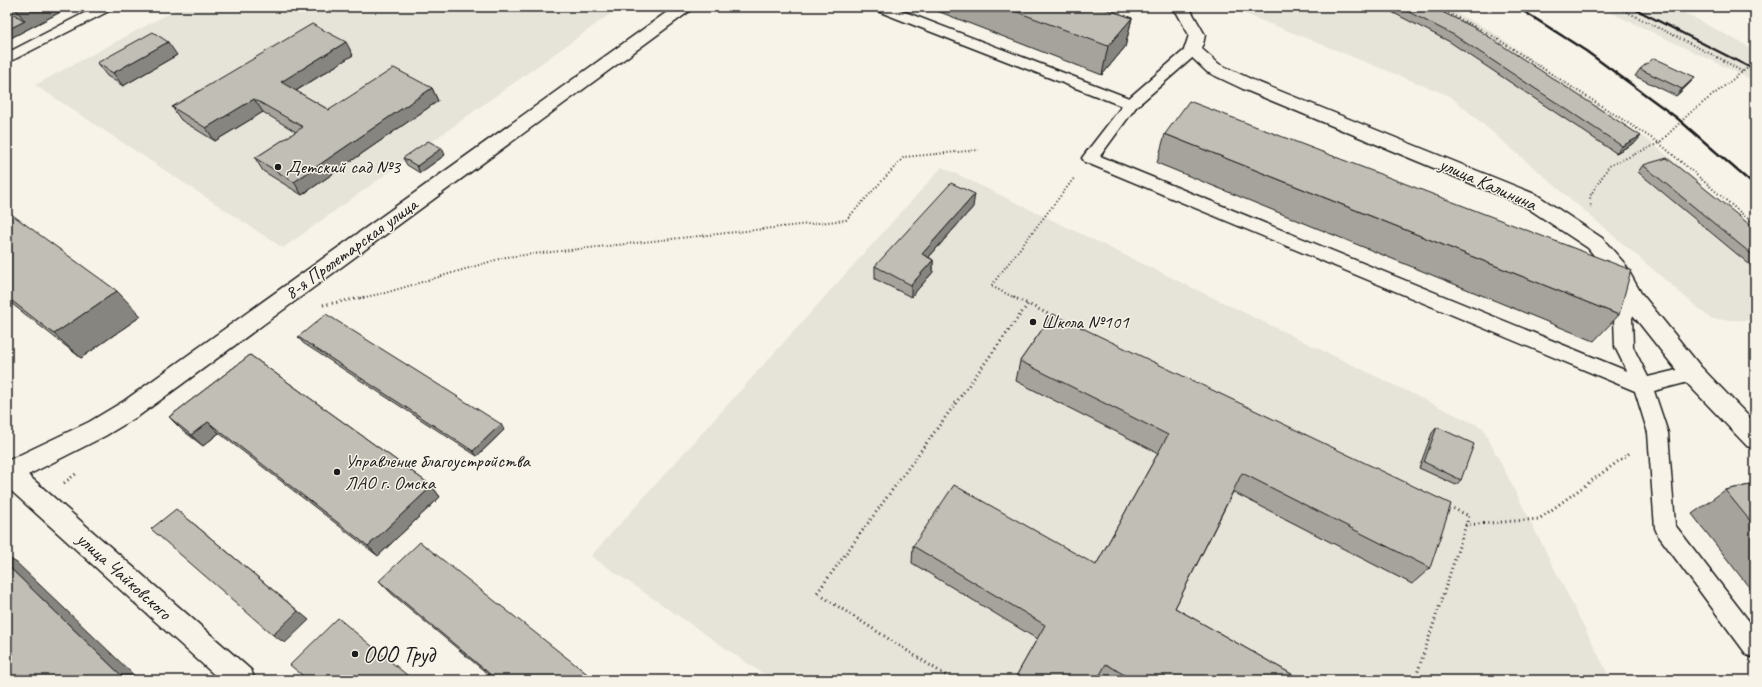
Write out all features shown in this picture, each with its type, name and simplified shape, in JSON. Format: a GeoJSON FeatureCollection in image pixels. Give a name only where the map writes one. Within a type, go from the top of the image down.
{"type":"FeatureCollection","features":[{"type":"Feature","properties":{"kind":"street","name":"8-я Пролетарская улица"},"geometry":{"type":"LineString","coordinates":[[7,473],[97,429],[132,408],[685,7]]}},
{"type":"Feature","properties":{"kind":"street"},"geometry":{"type":"LineString","coordinates":[[1182,8],[1197,35],[1193,50]]}},
{"type":"Feature","properties":{"kind":"street","name":"улица Калинина"},"geometry":{"type":"LineString","coordinates":[[1193,50],[1213,68],[1249,85],[1530,200],[1595,243],[1617,269],[1633,299],[1693,374],[1755,439]]}},
{"type":"Feature","properties":{"kind":"street","name":"улица Чайковского"},"geometry":{"type":"LineString","coordinates":[[7,473],[241,680]]}},
{"type":"Feature","properties":{"kind":"lane"},"geometry":{"type":"LineString","coordinates":[[7,59],[106,7]]}},
{"type":"Feature","properties":{"kind":"lane"},"geometry":{"type":"LineString","coordinates":[[880,7],[1131,104]]}},
{"type":"Feature","properties":{"kind":"lane"},"geometry":{"type":"LineString","coordinates":[[1193,50],[1131,104],[1090,158],[1643,386],[1693,374]]}},
{"type":"Feature","properties":{"kind":"lane"},"geometry":{"type":"LineString","coordinates":[[1633,299],[1623,318],[1624,347],[1643,386],[1658,433],[1665,528],[1755,647]]}},
{"type":"Feature","properties":{"kind":"path"},"geometry":{"type":"LineString","coordinates":[[1436,7],[1488,33],[1659,143],[1755,225]]}},
{"type":"Feature","properties":{"kind":"path"},"geometry":{"type":"LineString","coordinates":[[1617,7],[1744,72]]}},
{"type":"Feature","properties":{"kind":"path"},"geometry":{"type":"LineString","coordinates":[[1595,243],[1590,196],[1609,166],[1659,143],[1690,113],[1755,62]]}},
{"type":"Feature","properties":{"kind":"path"},"geometry":{"type":"LineString","coordinates":[[318,306],[385,293],[506,257],[846,220],[904,157],[979,150]]}},
{"type":"Feature","properties":{"kind":"path"},"geometry":{"type":"LineString","coordinates":[[1056,318],[991,286],[1090,158]]}},
{"type":"Feature","properties":{"kind":"path"},"geometry":{"type":"LineString","coordinates":[[953,680],[817,593],[1028,304]]}},
{"type":"Feature","properties":{"kind":"path"},"geometry":{"type":"LineString","coordinates":[[1465,525],[1539,519],[1658,433]]}},
{"type":"Feature","properties":{"kind":"path"},"geometry":{"type":"LineString","coordinates":[[39,501],[78,473]]}},
{"type":"Feature","properties":{"kind":"path"},"geometry":{"type":"LineString","coordinates":[[1415,680],[1468,516],[1447,505]]}},
{"type":"Feature","properties":{"kind":"shaded area","name":"Детский сад №3"},"geometry":{"type":"Polygon","coordinates":[[[181,7],[620,7],[283,248],[35,85],[181,7]]]}},
{"type":"Feature","properties":{"kind":"shaded area"},"geometry":{"type":"Polygon","coordinates":[[[1228,7],[1444,7],[1488,29],[1652,143],[1755,229],[1755,321],[1711,319],[1450,96],[1228,7]]]}},
{"type":"Feature","properties":{"kind":"shaded area"},"geometry":{"type":"Polygon","coordinates":[[[1599,7],[1673,7],[1755,50],[1755,81],[1599,7]]]}},
{"type":"Feature","properties":{"kind":"shaded area","name":"Школа №101"},"geometry":{"type":"Polygon","coordinates":[[[942,167],[1483,428],[1611,680],[772,680],[591,556],[942,167]]]}},
{"type":"Feature","properties":{"kind":"building"},"geometry":{"type":"Polygon","coordinates":[[[1004,7],[1100,7],[1132,18],[1108,46],[1004,7]]]}},
{"type":"Feature","properties":{"kind":"building"},"geometry":{"type":"Polygon","coordinates":[[[1399,7],[1432,7],[1477,29],[1641,136],[1622,146],[1454,35],[1399,7]]]}},
{"type":"Feature","properties":{"kind":"building"},"geometry":{"type":"Polygon","coordinates":[[[7,10],[25,21],[7,30],[7,10]]]}},
{"type":"Feature","properties":{"kind":"building"},"geometry":{"type":"Polygon","coordinates":[[[312,24],[346,42],[281,82],[329,110],[394,68],[432,88],[294,182],[255,158],[303,127],[254,99],[206,128],[172,107],[312,24]]]}},
{"type":"Feature","properties":{"kind":"building"},"geometry":{"type":"Polygon","coordinates":[[[153,32],[168,42],[113,73],[97,63],[153,32]]]}},
{"type":"Feature","properties":{"kind":"building"},"geometry":{"type":"Polygon","coordinates":[[[1654,58],[1695,77],[1682,89],[1640,69],[1654,58]]]}},
{"type":"Feature","properties":{"kind":"building"},"geometry":{"type":"Polygon","coordinates":[[[1189,101],[1631,270],[1619,315],[1165,134],[1189,101]]]}},
{"type":"Feature","properties":{"kind":"building"},"geometry":{"type":"Polygon","coordinates":[[[428,141],[442,148],[417,166],[403,158],[428,141]]]}},
{"type":"Feature","properties":{"kind":"building"},"geometry":{"type":"Polygon","coordinates":[[[1667,158],[1755,229],[1755,257],[1643,165],[1667,158]]]}},
{"type":"Feature","properties":{"kind":"building"},"geometry":{"type":"Polygon","coordinates":[[[951,183],[975,194],[922,254],[933,260],[911,285],[875,266],[951,183]]]}},
{"type":"Feature","properties":{"kind":"building"},"geometry":{"type":"Polygon","coordinates":[[[7,211],[117,291],[54,334],[7,297],[7,211]]]}},
{"type":"Feature","properties":{"kind":"building"},"geometry":{"type":"Polygon","coordinates":[[[326,314],[501,424],[473,451],[298,337],[326,314]]]}},
{"type":"Feature","properties":{"kind":"building"},"geometry":{"type":"Polygon","coordinates":[[[1053,314],[1451,504],[1430,568],[1242,473],[1175,608],[1302,680],[1133,680],[1106,664],[1097,680],[1018,680],[1015,678],[1045,625],[913,546],[954,485],[1096,565],[1168,435],[1020,361],[1053,314]]]}},
{"type":"Feature","properties":{"kind":"building","name":"Управление благоустройства ЛАО г. Омска"},"geometry":{"type":"Polygon","coordinates":[[[250,355],[432,486],[368,546],[208,422],[191,435],[169,417],[250,355]]]}},
{"type":"Feature","properties":{"kind":"building"},"geometry":{"type":"Polygon","coordinates":[[[1437,427],[1474,444],[1461,480],[1424,462],[1437,427]]]}},
{"type":"Feature","properties":{"kind":"building"},"geometry":{"type":"Polygon","coordinates":[[[1755,484],[1755,527],[1725,490],[1755,484]]]}},
{"type":"Feature","properties":{"kind":"building"},"geometry":{"type":"Polygon","coordinates":[[[176,509],[298,611],[273,635],[151,529],[176,509]]]}},
{"type":"Feature","properties":{"kind":"building"},"geometry":{"type":"Polygon","coordinates":[[[420,542],[595,680],[497,680],[379,581],[420,542]]]}},
{"type":"Feature","properties":{"kind":"building"},"geometry":{"type":"Polygon","coordinates":[[[7,565],[126,680],[7,680],[7,565]]]}},
{"type":"Feature","properties":{"kind":"building","name":"ООО Труд"},"geometry":{"type":"Polygon","coordinates":[[[338,618],[413,680],[308,680],[290,665],[338,618]]]}},
{"type":"Feature","properties":{"kind":"railway"},"geometry":{"type":"LineString","coordinates":[[1517,7],[1586,51],[1677,118],[1755,186]]}},
{"type":"Feature","properties":{"kind":"railway"},"geometry":{"type":"LineString","coordinates":[[1631,7],[1755,70]]}},
{"type":"Feature","properties":{"kind":"place","name":"Детский сад №3"},"geometry":{"type":"Point","coordinates":[278,167]}},
{"type":"Feature","properties":{"kind":"place","name":"Школа №101"},"geometry":{"type":"Point","coordinates":[1033,322]}},
{"type":"Feature","properties":{"kind":"place","name":"Управление благоустройства ЛАО г. Омска"},"geometry":{"type":"Point","coordinates":[337,472]}},
{"type":"Feature","properties":{"kind":"place","name":"ООО Труд"},"geometry":{"type":"Point","coordinates":[355,654]}}]}
